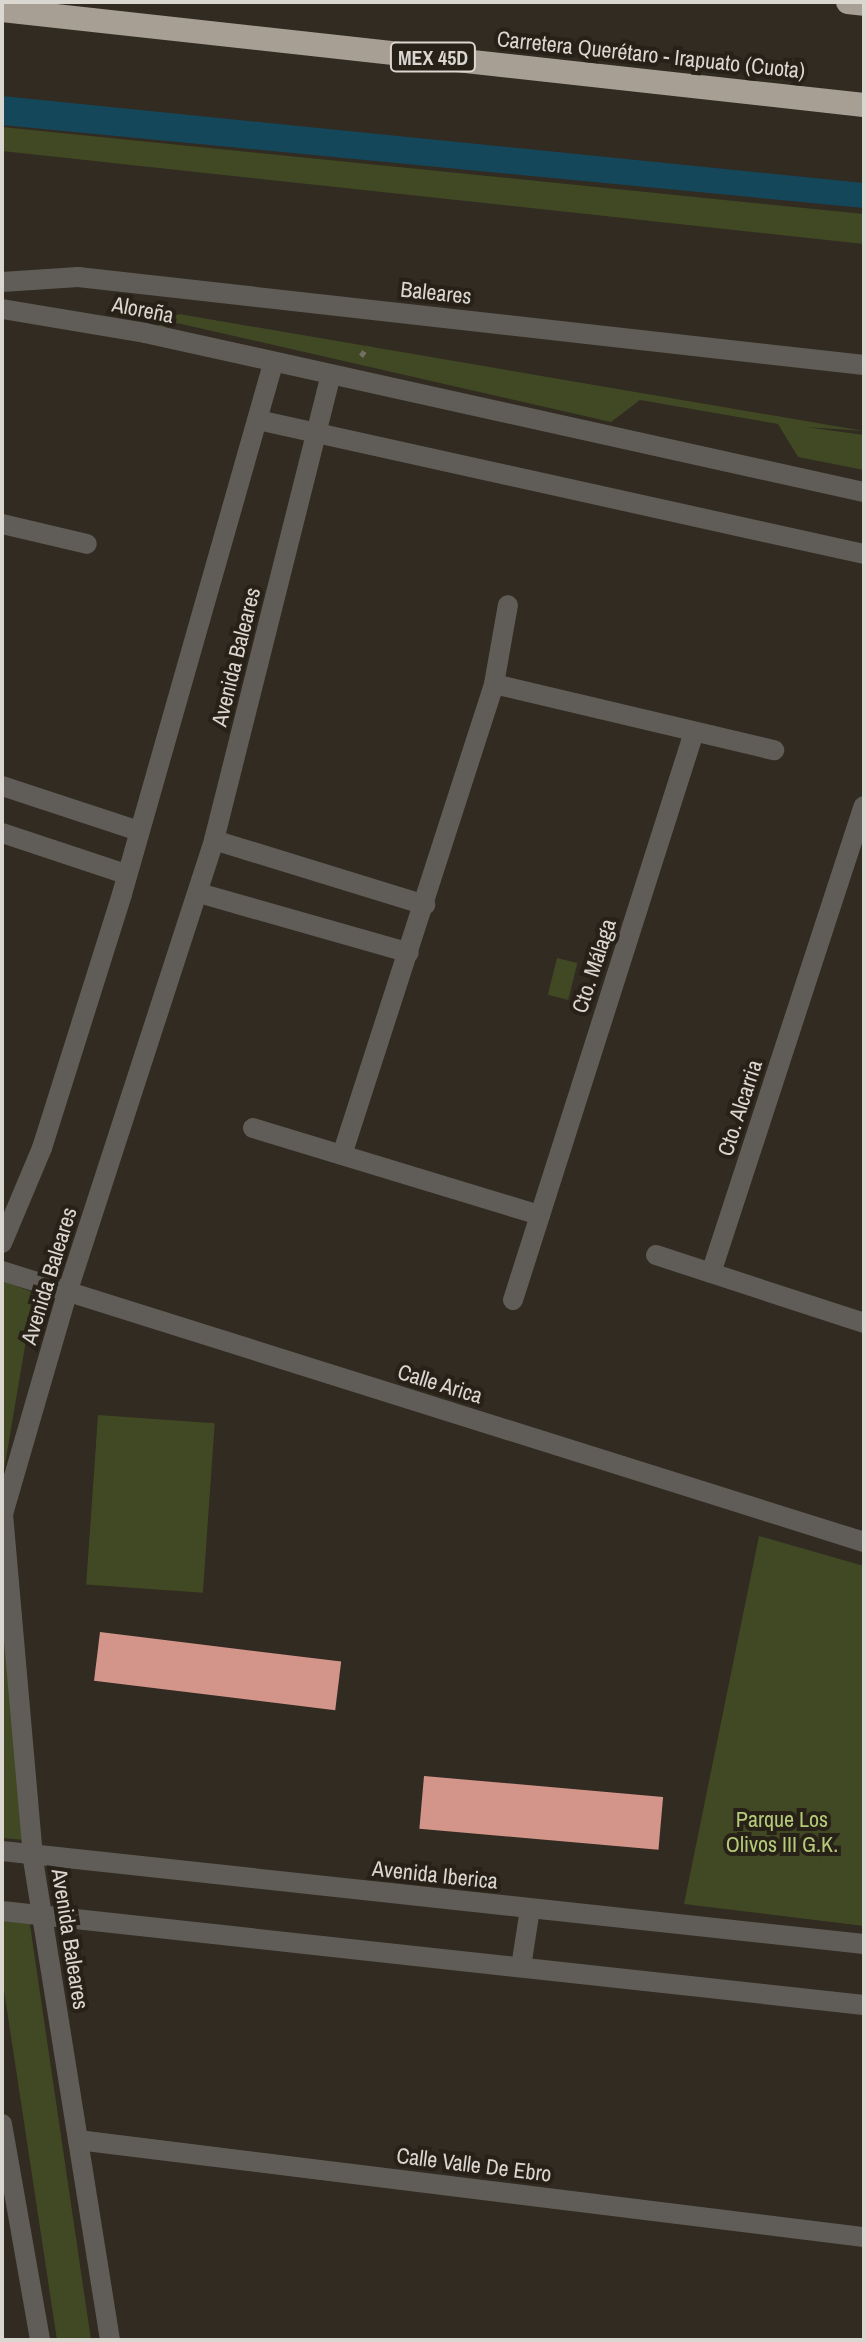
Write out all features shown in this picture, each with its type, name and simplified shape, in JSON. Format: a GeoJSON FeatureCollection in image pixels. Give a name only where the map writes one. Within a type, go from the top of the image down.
{"type":"FeatureCollection","features":[{"type":"Feature","properties":{"kind":"highway"},"geometry":{"type":"LineString","coordinates":[[848,2],[864,4]]}},
{"type":"Feature","properties":{"kind":"highway","name":"Carretera Querétaro - Irapuato (Cuota)"},"geometry":{"type":"LineString","coordinates":[[2,10],[864,105]]}},
{"type":"Feature","properties":{"kind":"street","name":"Baleares"},"geometry":{"type":"LineString","coordinates":[[2,282],[78,277],[864,365]]}},
{"type":"Feature","properties":{"kind":"street","name":"Aloreña"},"geometry":{"type":"LineString","coordinates":[[2,309],[145,333],[273,364]]}},
{"type":"Feature","properties":{"kind":"street"},"geometry":{"type":"LineString","coordinates":[[273,364],[864,492]]}},
{"type":"Feature","properties":{"kind":"street","name":"Avenida Baleares"},"geometry":{"type":"LineString","coordinates":[[2,1243],[42,1148],[139,831],[273,364]]}},
{"type":"Feature","properties":{"kind":"street","name":"Avenida Baleares"},"geometry":{"type":"LineString","coordinates":[[110,2340],[33,1857],[3,1514],[67,1293],[199,893],[331,375]]}},
{"type":"Feature","properties":{"kind":"street"},"geometry":{"type":"LineString","coordinates":[[258,420],[316,436],[864,554]]}},
{"type":"Feature","properties":{"kind":"street"},"geometry":{"type":"LineString","coordinates":[[3,526],[87,544]]}},
{"type":"Feature","properties":{"kind":"street"},"geometry":{"type":"LineString","coordinates":[[342,1155],[494,684],[508,605]]}},
{"type":"Feature","properties":{"kind":"street"},"geometry":{"type":"LineString","coordinates":[[494,684],[774,750]]}},
{"type":"Feature","properties":{"kind":"street","name":"Cto. Málaga"},"geometry":{"type":"LineString","coordinates":[[513,1300],[694,732]]}},
{"type":"Feature","properties":{"kind":"street"},"geometry":{"type":"LineString","coordinates":[[2,786],[139,831]]}},
{"type":"Feature","properties":{"kind":"street","name":"Cto. Alcarria"},"geometry":{"type":"LineString","coordinates":[[711,1273],[864,806]]}},
{"type":"Feature","properties":{"kind":"street"},"geometry":{"type":"LineString","coordinates":[[2,833],[126,874]]}},
{"type":"Feature","properties":{"kind":"street"},"geometry":{"type":"LineString","coordinates":[[214,840],[425,905]]}},
{"type":"Feature","properties":{"kind":"street"},"geometry":{"type":"LineString","coordinates":[[199,893],[409,953]]}},
{"type":"Feature","properties":{"kind":"street"},"geometry":{"type":"LineString","coordinates":[[253,1128],[540,1215]]}},
{"type":"Feature","properties":{"kind":"street"},"geometry":{"type":"LineString","coordinates":[[656,1255],[864,1323]]}},
{"type":"Feature","properties":{"kind":"street","name":"Calle Arica"},"geometry":{"type":"LineString","coordinates":[[2,1271],[864,1542]]}},
{"type":"Feature","properties":{"kind":"street","name":"Avenida Iberica"},"geometry":{"type":"LineString","coordinates":[[2,1851],[33,1857],[864,1944]]}},
{"type":"Feature","properties":{"kind":"street"},"geometry":{"type":"LineString","coordinates":[[521,1967],[530,1909]]}},
{"type":"Feature","properties":{"kind":"street"},"geometry":{"type":"LineString","coordinates":[[2,1911],[864,2005]]}},
{"type":"Feature","properties":{"kind":"street"},"geometry":{"type":"LineString","coordinates":[[2,2126],[40,2340]]}},
{"type":"Feature","properties":{"kind":"street","name":"Calle Valle De Ebro"},"geometry":{"type":"LineString","coordinates":[[78,2140],[864,2237]]}},
{"type":"Feature","properties":{"kind":"green space"},"geometry":{"type":"Polygon","coordinates":[[[2,127],[864,214],[864,244],[2,151],[2,127]]]}},
{"type":"Feature","properties":{"kind":"green space"},"geometry":{"type":"Polygon","coordinates":[[[179,314],[864,431],[806,427],[864,435],[864,470],[798,457],[778,424],[640,400],[611,422],[177,323],[145,333],[179,314]]]}},
{"type":"Feature","properties":{"kind":"green space"},"geometry":{"type":"Polygon","coordinates":[[[557,958],[577,963],[568,1000],[548,995],[557,958]]]}},
{"type":"Feature","properties":{"kind":"green space"},"geometry":{"type":"Polygon","coordinates":[[[2,1280],[34,1293],[2,1482],[2,1280]]]}},
{"type":"Feature","properties":{"kind":"green space"},"geometry":{"type":"Polygon","coordinates":[[[98,1415],[215,1423],[203,1593],[86,1585],[98,1415]]]}},
{"type":"Feature","properties":{"kind":"green space","name":"Parque Los Olivos III G.K."},"geometry":{"type":"Polygon","coordinates":[[[759,1536],[864,1566],[864,1926],[684,1904],[759,1536]]]}},
{"type":"Feature","properties":{"kind":"green space"},"geometry":{"type":"Polygon","coordinates":[[[2,1569],[25,1840],[2,1838],[2,1569]]]}},
{"type":"Feature","properties":{"kind":"green space"},"geometry":{"type":"Polygon","coordinates":[[[29,1918],[91,2340],[57,2340],[2,1977],[2,1919],[29,1918]]]}},
{"type":"Feature","properties":{"kind":"water"},"geometry":{"type":"Polygon","coordinates":[[[2,96],[864,183],[864,208],[2,125],[2,96]]]}},
{"type":"Feature","properties":{"kind":"building"},"geometry":{"type":"Polygon","coordinates":[[[100,1632],[341,1662],[335,1710],[94,1681],[100,1632]]]}},
{"type":"Feature","properties":{"kind":"building"},"geometry":{"type":"Polygon","coordinates":[[[424,1776],[663,1797],[658,1850],[419,1829],[424,1776]]]}}]}
